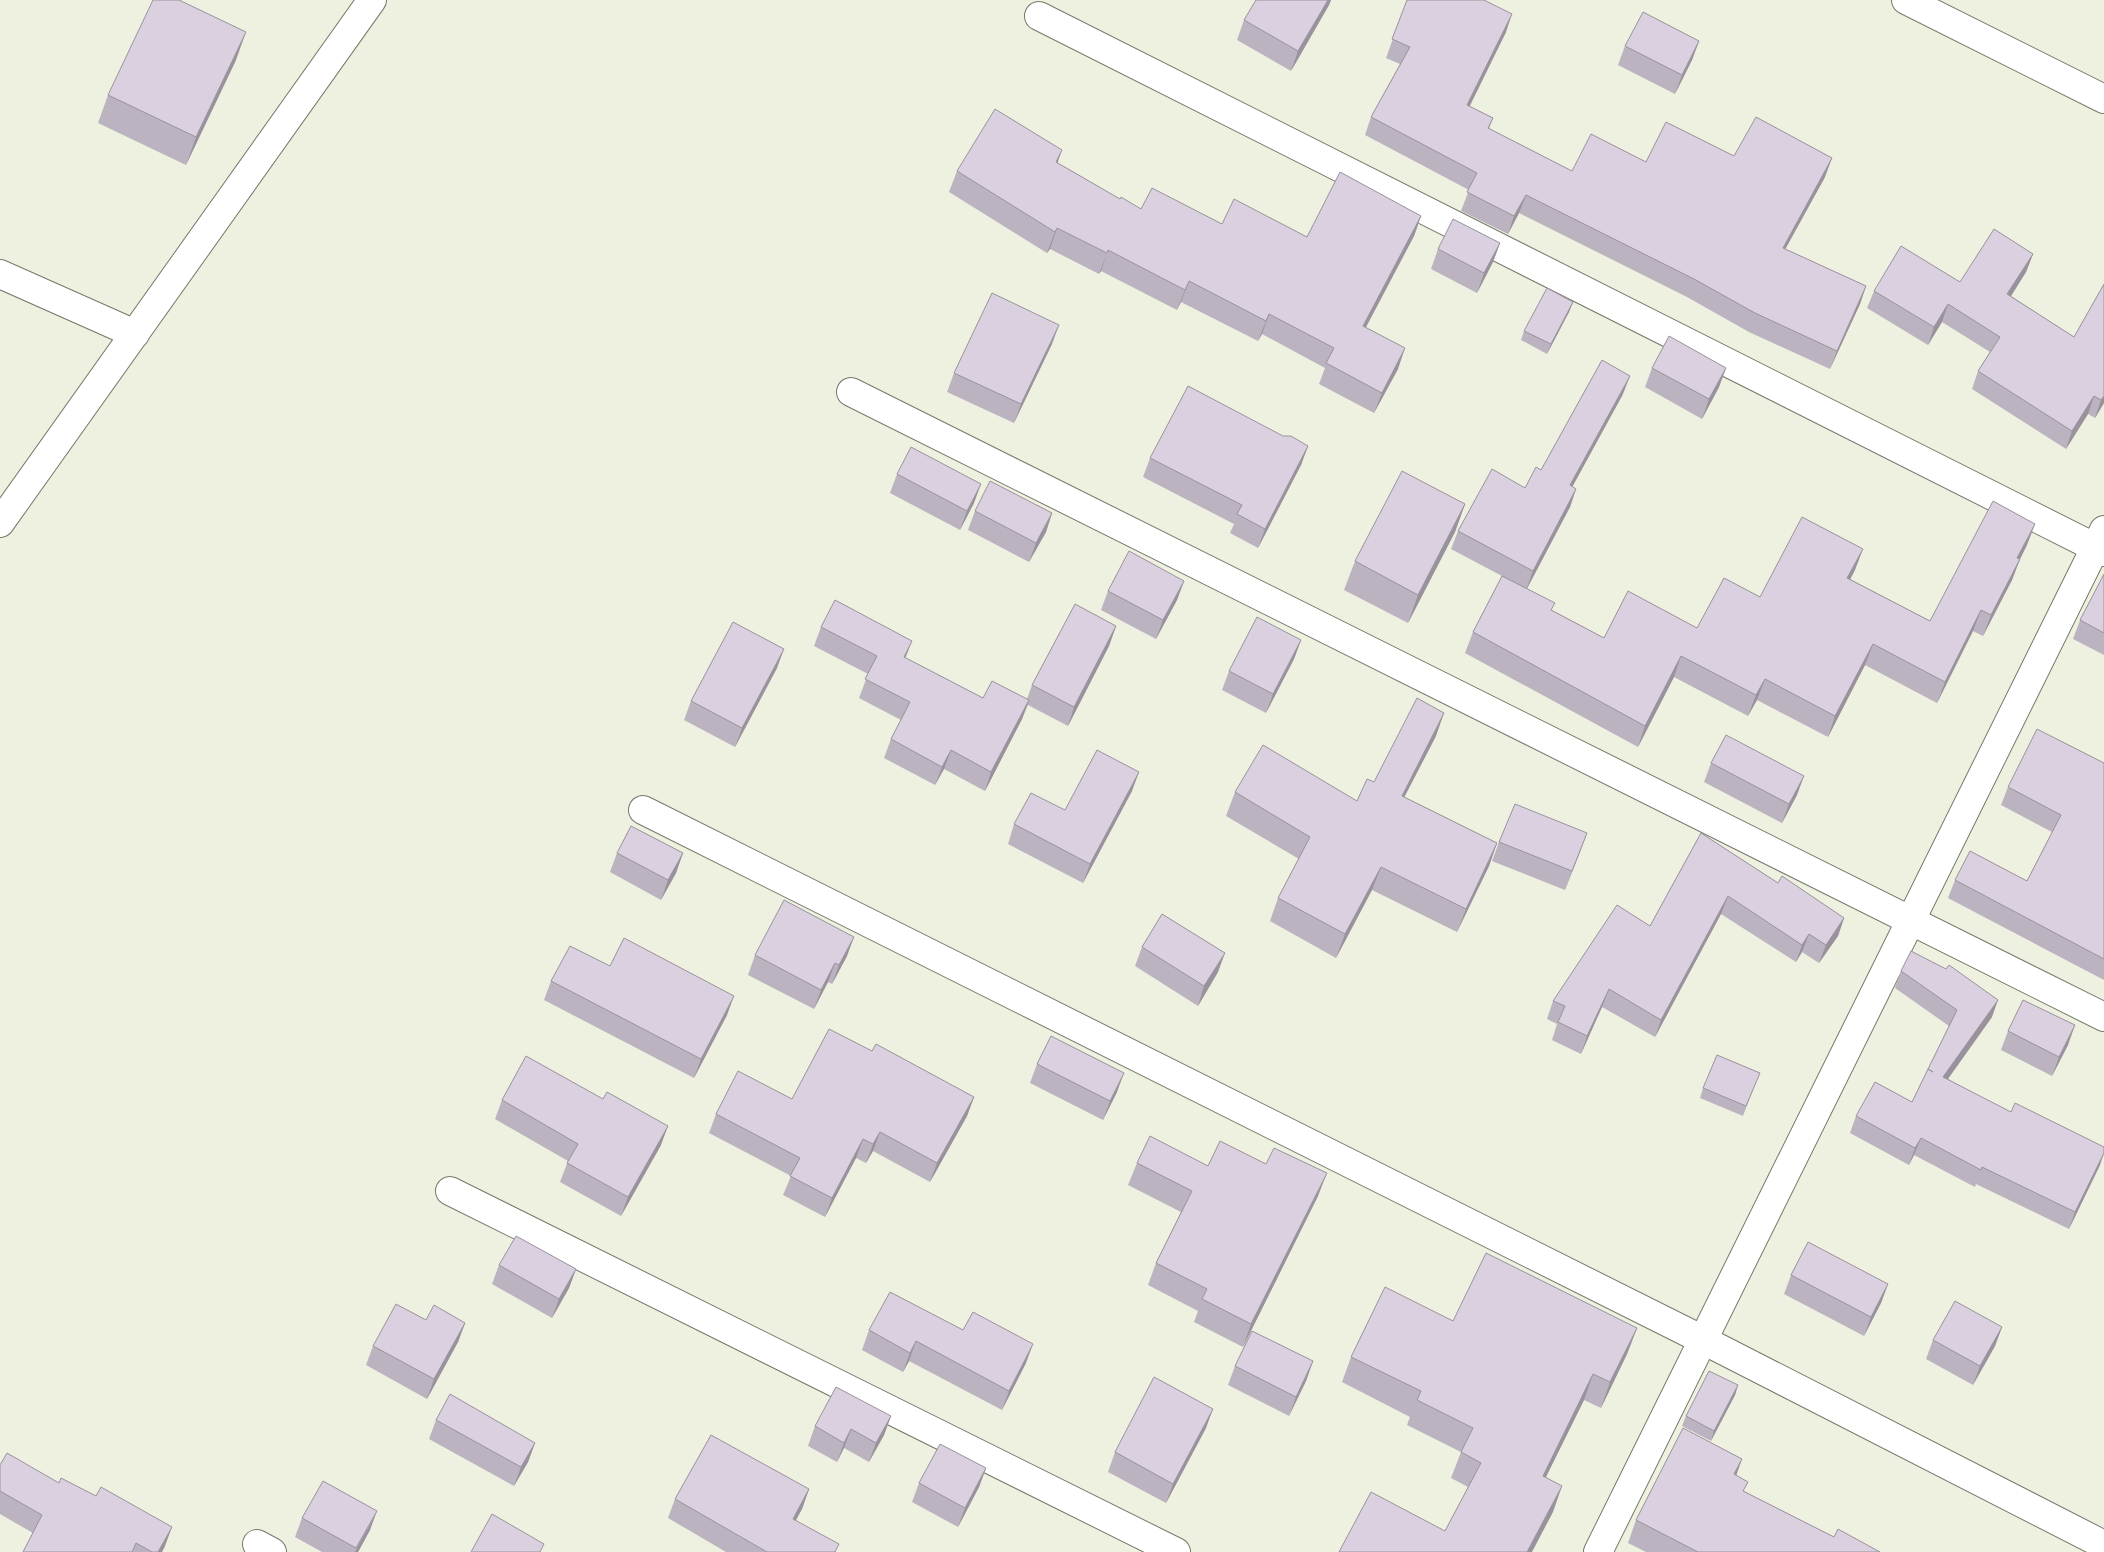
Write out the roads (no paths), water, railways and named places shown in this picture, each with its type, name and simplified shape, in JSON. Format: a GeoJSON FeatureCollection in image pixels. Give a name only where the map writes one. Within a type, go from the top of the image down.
{"type":"FeatureCollection","features":[{"type":"Feature","properties":{"kind":"street"},"geometry":{"type":"LineString","coordinates":[[0,524],[372,0]]}},
{"type":"Feature","properties":{"kind":"street"},"geometry":{"type":"LineString","coordinates":[[1906,0],[2104,99]]}},
{"type":"Feature","properties":{"kind":"street"},"geometry":{"type":"LineString","coordinates":[[1039,16],[2101,543],[1911,920],[1598,1552]]}},
{"type":"Feature","properties":{"kind":"street"},"geometry":{"type":"LineString","coordinates":[[0,274],[135,334]]}},
{"type":"Feature","properties":{"kind":"street"},"geometry":{"type":"LineString","coordinates":[[851,392],[2104,1017]]}},
{"type":"Feature","properties":{"kind":"street"},"geometry":{"type":"LineString","coordinates":[[643,810],[1703,1340],[2104,1545]]}},
{"type":"Feature","properties":{"kind":"street"},"geometry":{"type":"LineString","coordinates":[[450,1191],[1176,1552]]}}]}
